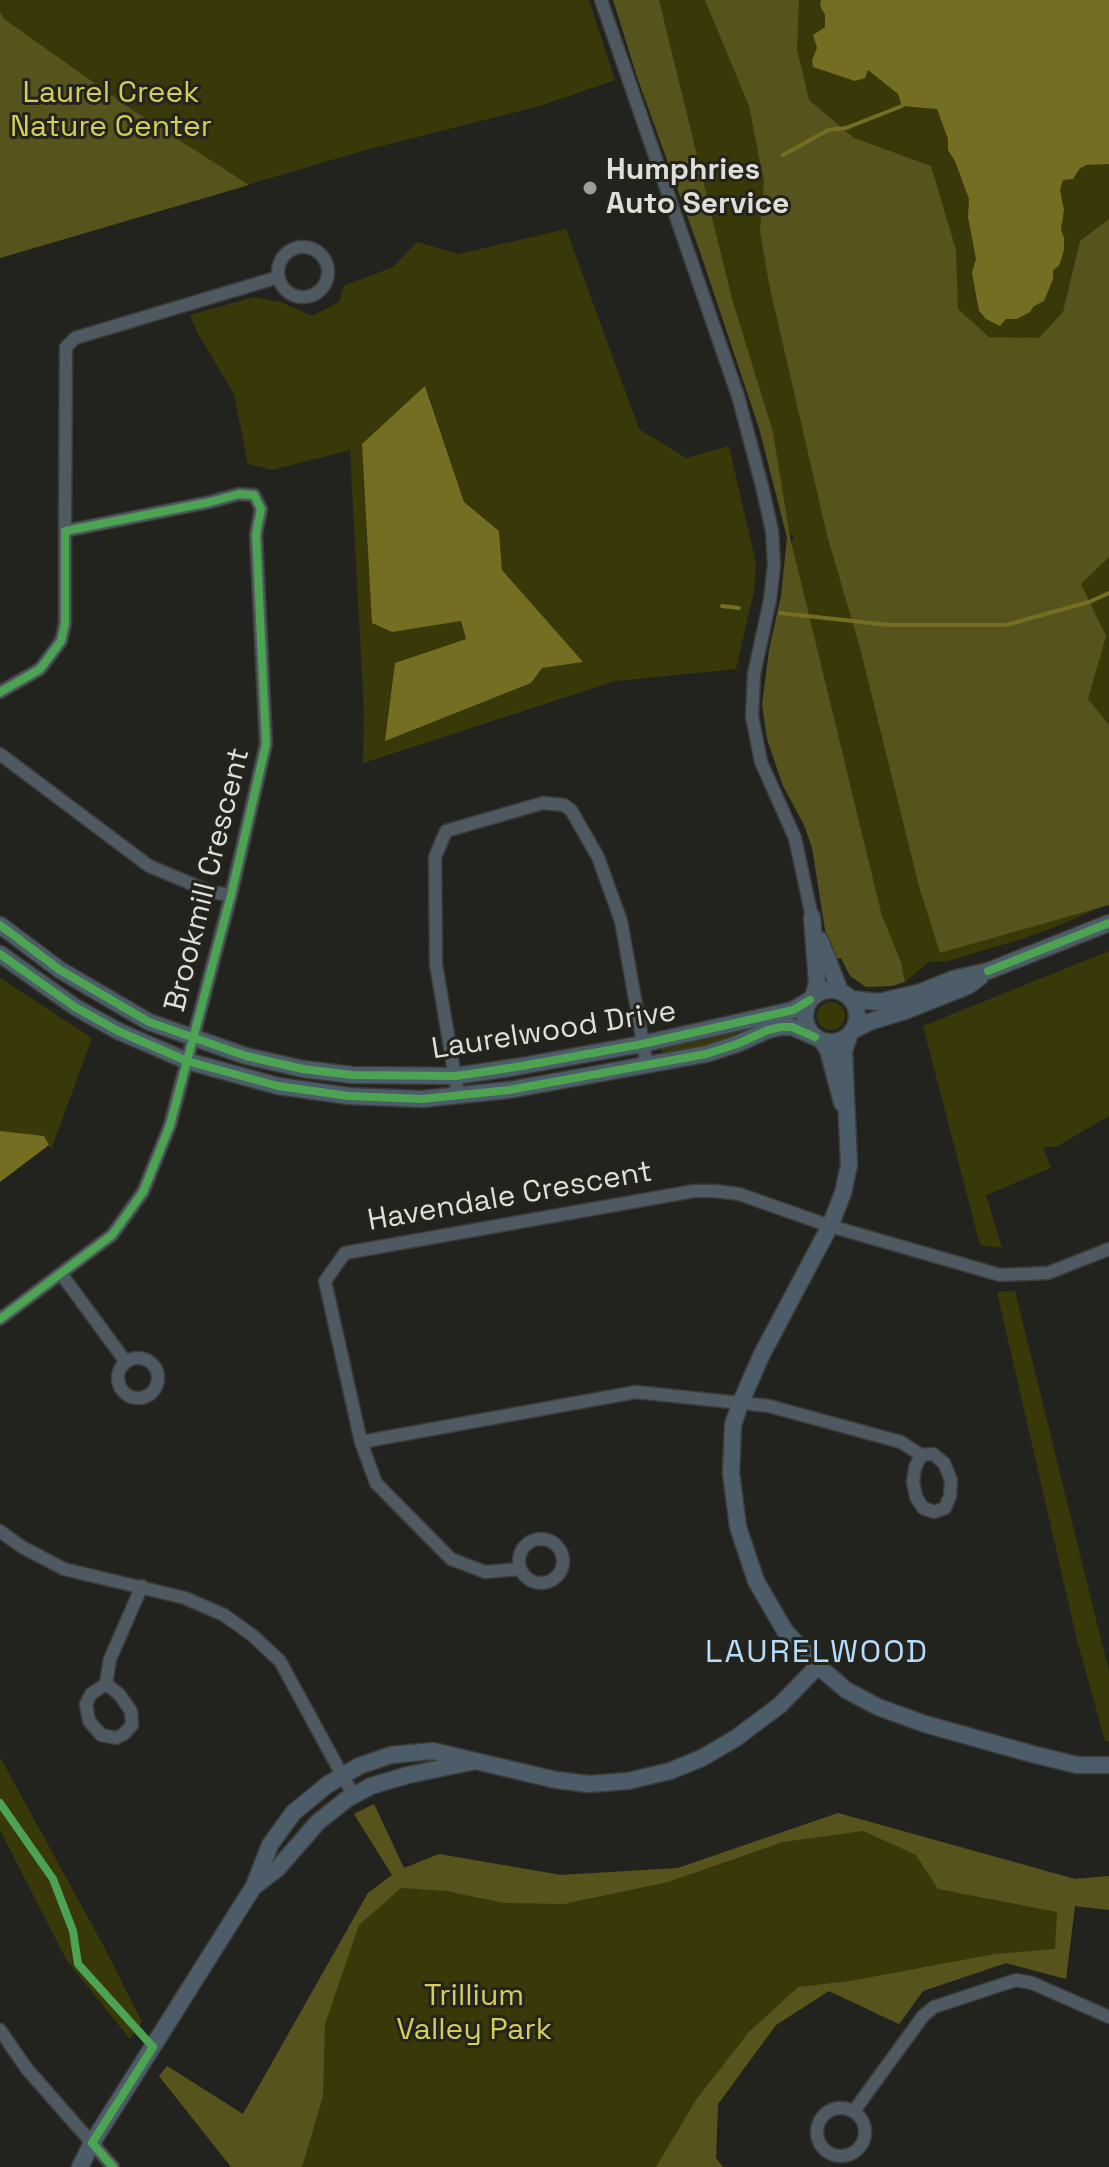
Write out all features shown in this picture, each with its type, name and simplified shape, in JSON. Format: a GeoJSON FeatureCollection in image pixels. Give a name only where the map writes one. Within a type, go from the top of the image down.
{"type":"FeatureCollection","features":[{"type":"Feature","properties":{"kind":"street"},"geometry":{"type":"LineString","coordinates":[[601,0],[738,396],[762,486],[772,531],[774,574],[754,674],[752,716],[761,762],[795,838],[812,917],[832,978],[858,1014],[844,1051],[849,1165],[843,1193],[830,1226],[762,1354],[733,1425],[731,1473],[738,1527],[756,1581],[785,1631],[846,1690],[878,1707],[925,1724],[1077,1765],[1109,1765]]}},
{"type":"Feature","properties":{"kind":"street"},"geometry":{"type":"LineString","coordinates":[[302,247],[317,250],[327,264],[325,284],[314,295],[293,295],[286,290],[279,277],[284,256],[302,247]]}},
{"type":"Feature","properties":{"kind":"street"},"geometry":{"type":"LineString","coordinates":[[0,692],[40,669],[61,641],[65,623],[66,347],[75,338],[279,277]]}},
{"type":"Feature","properties":{"kind":"street","name":"Brookmill Crescent"},"geometry":{"type":"LineString","coordinates":[[0,1319],[112,1235],[143,1192],[170,1125],[194,1039],[266,744],[256,534],[261,509],[254,495],[239,494],[65,531]]}},
{"type":"Feature","properties":{"kind":"street"},"geometry":{"type":"LineString","coordinates":[[0,754],[149,866],[211,892],[231,895]]}},
{"type":"Feature","properties":{"kind":"street"},"geometry":{"type":"LineString","coordinates":[[458,1095],[436,964],[435,857],[446,831],[543,803],[564,805],[571,810],[598,857],[621,921],[647,1066]]}},
{"type":"Feature","properties":{"kind":"street"},"geometry":{"type":"LineString","coordinates":[[812,917],[817,983],[805,1015],[806,1024],[828,1050],[845,1112]]}},
{"type":"Feature","properties":{"kind":"street"},"geometry":{"type":"LineString","coordinates":[[812,998],[825,990],[872,1002],[892,999],[988,971],[1109,923]]}},
{"type":"Feature","properties":{"kind":"street","name":"Laurelwood Drive"},"geometry":{"type":"LineString","coordinates":[[0,925],[60,970],[149,1022],[246,1056],[303,1069],[377,1077],[456,1076],[516,1067],[642,1044],[793,1010],[812,998]]}},
{"type":"Feature","properties":{"kind":"street","name":"Laurelwood Drive"},"geometry":{"type":"LineString","coordinates":[[0,954],[75,1007],[118,1031],[187,1061],[310,1092],[383,1099],[509,1090],[723,1049],[781,1027],[792,1027],[818,1039]]}},
{"type":"Feature","properties":{"kind":"street"},"geometry":{"type":"LineString","coordinates":[[818,1039],[836,1042],[869,1022],[968,986],[988,971]]}},
{"type":"Feature","properties":{"kind":"street","name":"Havendale Crescent"},"geometry":{"type":"LineString","coordinates":[[520,1569],[485,1572],[451,1559],[376,1483],[361,1442],[325,1281],[345,1253],[694,1191],[739,1194],[830,1226],[1000,1275],[1048,1273],[1109,1249]]}},
{"type":"Feature","properties":{"kind":"street"},"geometry":{"type":"LineString","coordinates":[[62,1275],[126,1362]]}},
{"type":"Feature","properties":{"kind":"street"},"geometry":{"type":"LineString","coordinates":[[361,1442],[636,1392],[769,1406],[901,1442],[921,1455],[933,1454],[944,1463],[951,1480],[945,1508],[934,1512],[923,1508],[916,1497],[913,1482],[921,1455]]}},
{"type":"Feature","properties":{"kind":"street"},"geometry":{"type":"LineString","coordinates":[[0,1531],[22,1547],[64,1569],[185,1598],[224,1615],[252,1635],[280,1661],[353,1795]]}},
{"type":"Feature","properties":{"kind":"street"},"geometry":{"type":"LineString","coordinates":[[106,1684],[119,1694],[131,1711],[132,1725],[116,1738],[101,1735],[89,1721],[86,1704],[91,1694],[106,1684],[110,1659],[142,1586]]}},
{"type":"Feature","properties":{"kind":"street"},"geometry":{"type":"LineString","coordinates":[[80,2167],[92,2143],[254,1886],[270,1845],[293,1813],[343,1775],[391,1755],[433,1751],[556,1780],[589,1784],[628,1781],[670,1771],[702,1758],[736,1738],[780,1705],[818,1666]]}},
{"type":"Feature","properties":{"kind":"street"},"geometry":{"type":"LineString","coordinates":[[254,1886],[278,1868],[318,1822],[353,1795],[408,1775],[472,1762]]}},
{"type":"Feature","properties":{"kind":"street"},"geometry":{"type":"LineString","coordinates":[[854,2111],[923,2016],[934,2007],[1016,1980],[1032,1983],[1109,2017]]}},
{"type":"Feature","properties":{"kind":"street"},"geometry":{"type":"LineString","coordinates":[[0,2030],[27,2069],[113,2167]]}},
{"type":"Feature","properties":{"kind":"street"},"geometry":{"type":"LineString","coordinates":[[833,2109],[854,2111],[865,2128],[860,2147],[847,2156],[826,2151],[817,2136],[819,2121],[833,2109]]}},
{"type":"Feature","properties":{"kind":"green space","name":"Laurel Creek Nature Center"},"geometry":{"type":"Polygon","coordinates":[[[0,0],[589,0],[615,80],[540,106],[362,151],[0,258],[0,0]]]}},
{"type":"Feature","properties":{"kind":"green space"},"geometry":{"type":"Polygon","coordinates":[[[613,0],[659,0],[732,299],[773,432],[790,537],[882,916],[901,962],[905,982],[892,986],[866,987],[850,976],[841,958],[833,960],[826,936],[812,848],[804,825],[783,786],[767,739],[762,704],[769,650],[781,596],[787,537],[759,428],[613,0]]]}},
{"type":"Feature","properties":{"kind":"green space"},"geometry":{"type":"Polygon","coordinates":[[[621,0],[1109,0],[1109,903],[1025,938],[948,961],[929,962],[905,982],[900,960],[775,764],[764,717],[787,560],[794,535],[786,535],[756,416],[621,0]]]}},
{"type":"Feature","properties":{"kind":"green space"},"geometry":{"type":"Polygon","coordinates":[[[705,0],[799,0],[797,49],[809,100],[854,138],[931,166],[956,250],[958,309],[989,337],[1039,338],[1063,312],[1080,241],[1109,219],[1109,557],[1081,584],[1106,636],[1088,699],[1109,725],[1109,905],[940,953],[920,890],[860,648],[827,535],[769,284],[760,231],[764,182],[749,106],[705,0]]]}},
{"type":"Feature","properties":{"kind":"green space"},"geometry":{"type":"Polygon","coordinates":[[[0,12],[4,19],[134,111],[249,185],[0,258],[0,12]]]}},
{"type":"Feature","properties":{"kind":"green space"},"geometry":{"type":"Polygon","coordinates":[[[566,229],[639,429],[686,458],[729,446],[756,564],[754,591],[736,669],[616,681],[363,763],[364,713],[350,450],[272,470],[248,464],[234,394],[190,315],[254,297],[281,302],[312,316],[339,302],[344,286],[393,267],[417,242],[459,254],[566,229]],[[426,387],[466,640],[542,668],[582,662],[502,570],[499,531],[464,502],[426,387]]]}},
{"type":"Feature","properties":{"kind":"green space"},"geometry":{"type":"Polygon","coordinates":[[[1109,951],[1109,1116],[1056,1147],[1043,1147],[1051,1168],[986,1195],[1002,1248],[980,1245],[923,1026],[1109,951]]]}},
{"type":"Feature","properties":{"kind":"green space"},"geometry":{"type":"Polygon","coordinates":[[[0,978],[92,1038],[51,1150],[49,1145],[0,1131],[0,978]]]}},
{"type":"Feature","properties":{"kind":"green space"},"geometry":{"type":"Polygon","coordinates":[[[831,1002],[841,1006],[845,1016],[841,1026],[831,1030],[821,1026],[817,1016],[821,1006],[831,1002]]]}},
{"type":"Feature","properties":{"kind":"green space"},"geometry":{"type":"Polygon","coordinates":[[[737,1032],[738,1037],[692,1050],[662,1054],[661,1046],[737,1032]]]}},
{"type":"Feature","properties":{"kind":"green space"},"geometry":{"type":"Polygon","coordinates":[[[1015,1291],[1109,1672],[1109,1741],[1105,1741],[1077,1640],[997,1292],[1015,1291]]]}},
{"type":"Feature","properties":{"kind":"green space"},"geometry":{"type":"Polygon","coordinates":[[[0,1757],[142,2022],[130,2039],[67,1961],[0,1830],[0,1757]]]}},
{"type":"Feature","properties":{"kind":"green space","name":"Trillium Valley Park"},"geometry":{"type":"Polygon","coordinates":[[[374,1804],[404,1868],[439,1854],[561,1875],[678,1868],[838,1813],[1075,1879],[1109,1876],[1109,1910],[1074,1906],[1066,1979],[1006,1963],[923,1991],[899,2024],[829,1991],[776,2025],[718,2104],[716,2158],[723,2167],[231,2167],[159,2076],[167,2066],[243,2114],[368,1893],[392,1875],[354,1814],[374,1804]]]}},
{"type":"Feature","properties":{"kind":"green space"},"geometry":{"type":"Polygon","coordinates":[[[374,1804],[404,1868],[439,1854],[561,1875],[678,1868],[838,1813],[1075,1879],[1109,1876],[1109,1910],[1075,1906],[1066,1979],[1006,1963],[923,1991],[899,2024],[829,1991],[776,2025],[718,2104],[716,2158],[723,2167],[656,2167],[696,2100],[749,2032],[798,1987],[850,1981],[995,1954],[1055,1949],[1057,1912],[938,1889],[916,1855],[863,1831],[783,1842],[668,1882],[564,1904],[503,1903],[446,1891],[401,1888],[359,1925],[325,2024],[323,2096],[302,2167],[231,2167],[159,2076],[167,2066],[243,2114],[368,1893],[392,1875],[354,1814],[374,1804]]]}},
{"type":"Feature","properties":{"kind":"shaded area"},"geometry":{"type":"Polygon","coordinates":[[[821,0],[1109,0],[1109,164],[1087,165],[1080,168],[1073,179],[1063,180],[1060,190],[1064,210],[1061,230],[1064,250],[1059,266],[1053,270],[1053,279],[1044,301],[1030,312],[1017,319],[1006,319],[1000,326],[986,319],[979,311],[972,273],[976,259],[968,217],[969,199],[948,150],[948,139],[937,109],[902,106],[898,94],[868,70],[865,78],[855,81],[813,67],[812,60],[817,48],[813,35],[825,27],[821,0]]]}},
{"type":"Feature","properties":{"kind":"shaded area"},"geometry":{"type":"Polygon","coordinates":[[[425,386],[464,502],[499,531],[502,570],[583,662],[542,668],[531,683],[385,741],[395,663],[466,639],[461,621],[392,632],[372,623],[362,444],[425,386]]]}},
{"type":"Feature","properties":{"kind":"shaded area"},"geometry":{"type":"Polygon","coordinates":[[[0,1131],[44,1136],[49,1145],[0,1182],[0,1131]]]}},
{"type":"Feature","properties":{"kind":"waterway"},"geometry":{"type":"LineString","coordinates":[[783,155],[828,130],[846,128],[902,106]]}},
{"type":"Feature","properties":{"kind":"waterway"},"geometry":{"type":"LineString","coordinates":[[780,613],[889,625],[1006,625],[1089,602],[1109,593]]}},
{"type":"Feature","properties":{"kind":"waterway"},"geometry":{"type":"LineString","coordinates":[[722,606],[739,608]]}},
{"type":"Feature","properties":{"kind":"cycle path"},"geometry":{"type":"LineString","coordinates":[[0,692],[40,669],[61,641],[65,623],[65,531],[239,494],[254,495],[261,509],[256,534],[266,744],[231,895],[170,1125],[143,1192],[112,1235],[0,1319]]}},
{"type":"Feature","properties":{"kind":"cycle path"},"geometry":{"type":"LineString","coordinates":[[988,971],[1109,923]]}},
{"type":"Feature","properties":{"kind":"cycle path"},"geometry":{"type":"LineString","coordinates":[[0,925],[60,970],[149,1022],[246,1056],[303,1069],[352,1075],[456,1076],[516,1067],[642,1044],[793,1010],[810,1000]]}},
{"type":"Feature","properties":{"kind":"cycle path"},"geometry":{"type":"LineString","coordinates":[[0,954],[75,1007],[118,1031],[187,1061],[278,1086],[349,1096],[422,1099],[509,1090],[706,1054],[781,1027],[792,1027],[815,1037]]}},
{"type":"Feature","properties":{"kind":"cycle path"},"geometry":{"type":"LineString","coordinates":[[0,1803],[53,1879],[73,1931],[78,1964],[153,2047],[92,2143],[113,2167]]}},
{"type":"Feature","properties":{"kind":"place","name":"Humphries Auto Service"},"geometry":{"type":"Point","coordinates":[590,188]}},
{"type":"Feature","properties":{"kind":"district","name":"LAURELWOOD"},"geometry":{"type":"Point","coordinates":[817,1653]}}]}
